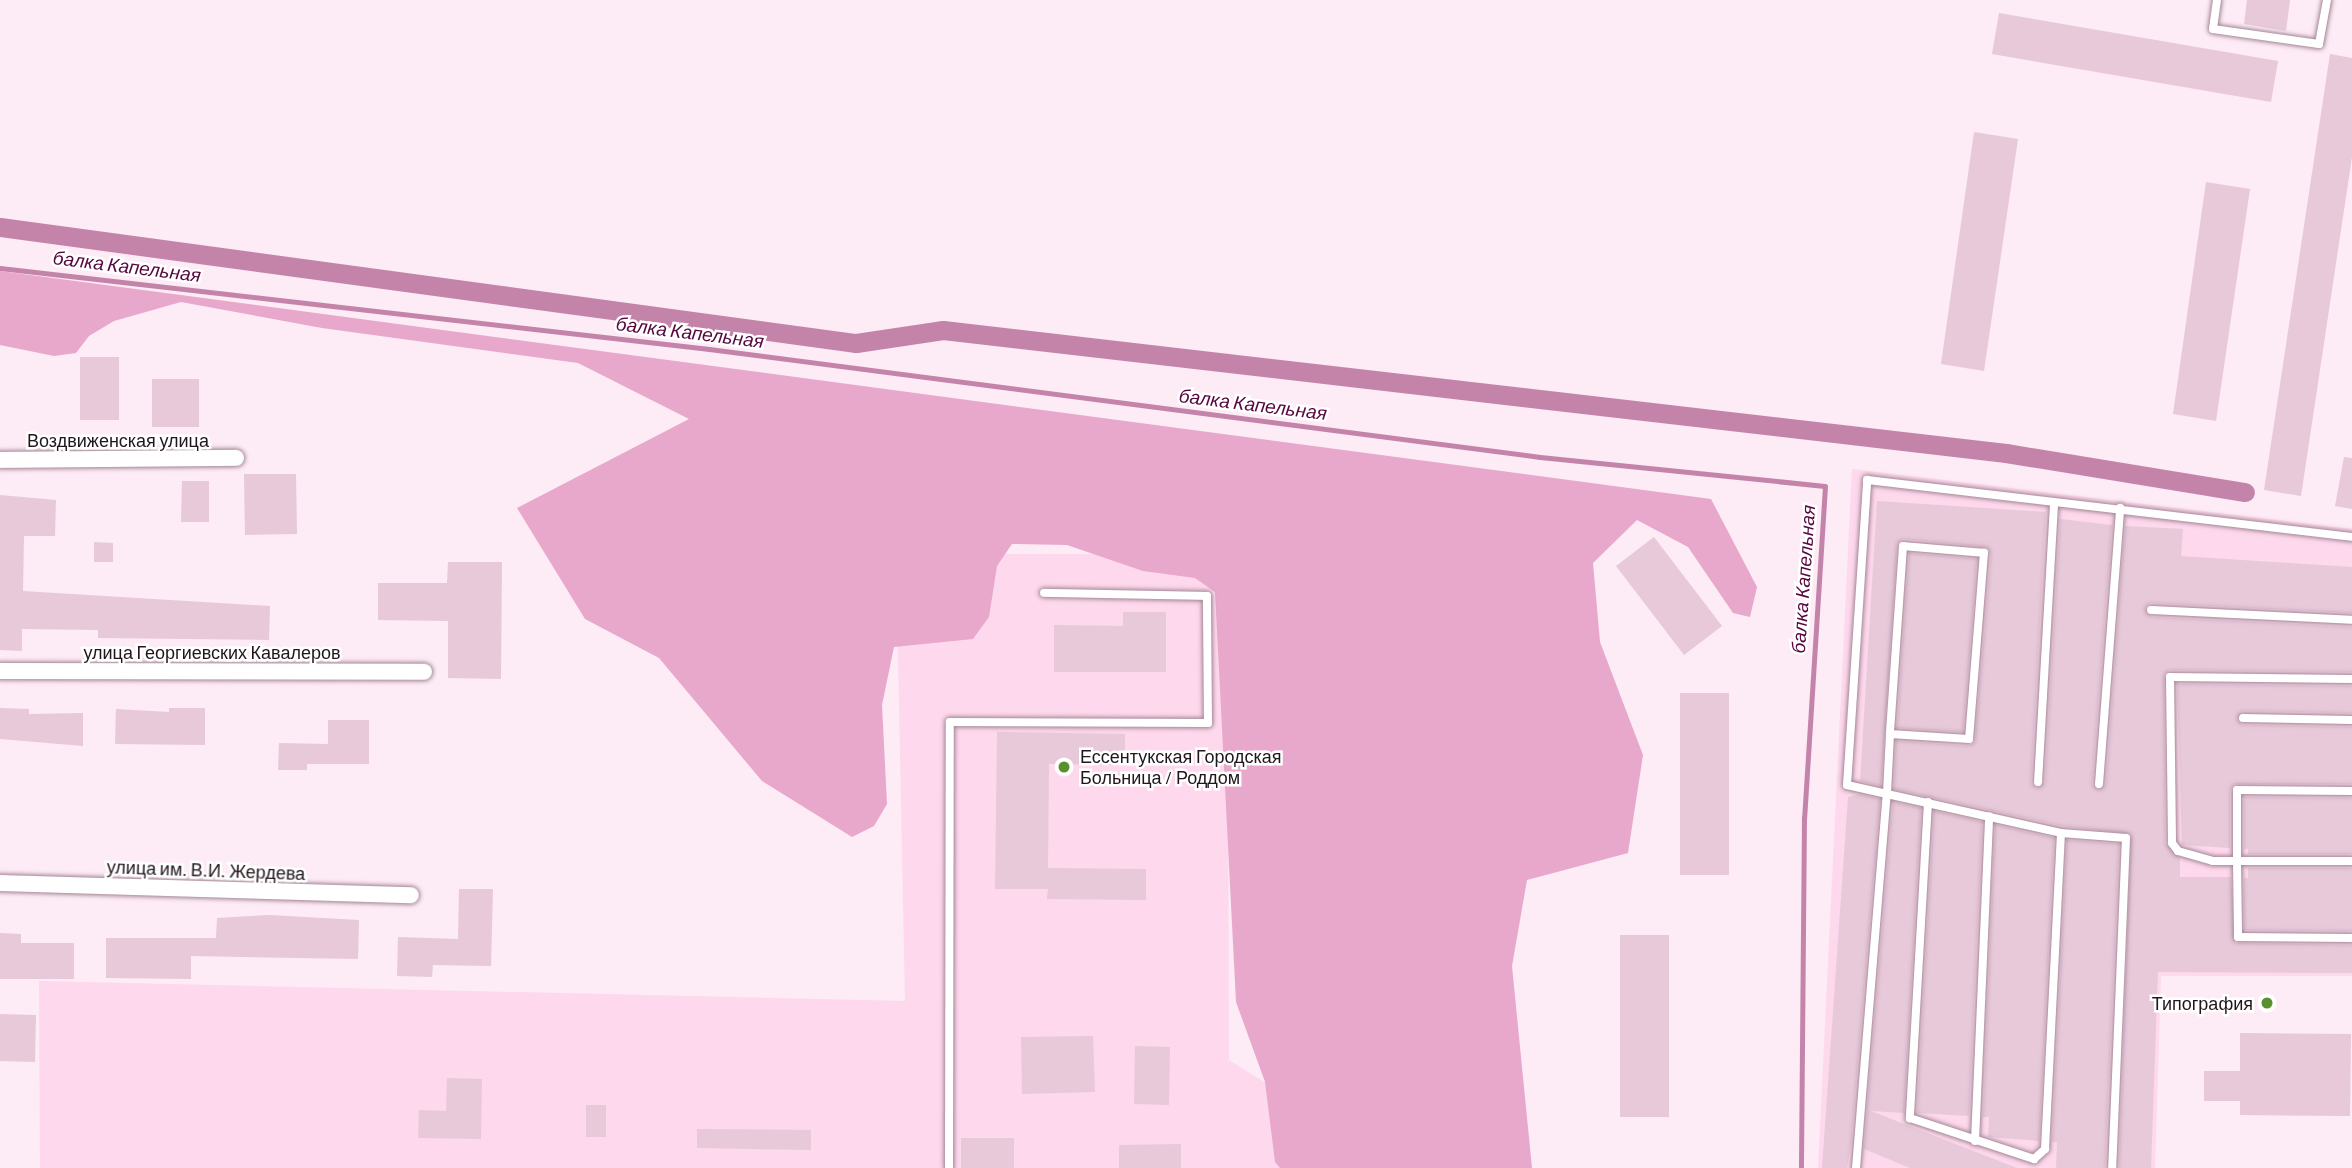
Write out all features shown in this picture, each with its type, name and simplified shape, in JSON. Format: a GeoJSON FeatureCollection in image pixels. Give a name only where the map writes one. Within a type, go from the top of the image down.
{"type":"FeatureCollection","features":[{"type":"Feature","properties":{"kind":"street","name":"Воздвиженская улица"},"geometry":{"type":"LineString","coordinates":[[0,460],[236,458]]}},
{"type":"Feature","properties":{"kind":"street","name":"улица Георгиевских Кавалеров"},"geometry":{"type":"LineString","coordinates":[[0,671],[424,672]]}},
{"type":"Feature","properties":{"kind":"street","name":"улица им. В.И. Жердева"},"geometry":{"type":"LineString","coordinates":[[0,883],[411,895]]}},
{"type":"Feature","properties":{"kind":"lane"},"geometry":{"type":"LineString","coordinates":[[2217,0],[2213,29],[2319,44],[2327,0]]}},
{"type":"Feature","properties":{"kind":"lane"},"geometry":{"type":"LineString","coordinates":[[2112,1168],[2126,838],[2061,832],[1847,785],[1867,480],[2352,537]]}},
{"type":"Feature","properties":{"kind":"lane"},"geometry":{"type":"LineString","coordinates":[[2038,782],[2054,502]]}},
{"type":"Feature","properties":{"kind":"lane"},"geometry":{"type":"LineString","coordinates":[[2099,784],[2120,508]]}},
{"type":"Feature","properties":{"kind":"lane"},"geometry":{"type":"LineString","coordinates":[[1858,1168],[1903,546],[1984,552],[1969,739],[1890,734]]}},
{"type":"Feature","properties":{"kind":"lane"},"geometry":{"type":"LineString","coordinates":[[949,1168],[950,722],[1208,723],[1207,596],[1044,593]]}},
{"type":"Feature","properties":{"kind":"lane"},"geometry":{"type":"LineString","coordinates":[[2151,610],[2352,620]]}},
{"type":"Feature","properties":{"kind":"lane"},"geometry":{"type":"LineString","coordinates":[[2352,679],[2170,677],[2172,843],[2178,851],[2199,860],[2352,861]]}},
{"type":"Feature","properties":{"kind":"lane"},"geometry":{"type":"LineString","coordinates":[[2243,718],[2352,720]]}},
{"type":"Feature","properties":{"kind":"lane"},"geometry":{"type":"LineString","coordinates":[[2352,791],[2237,790],[2238,937],[2352,938]]}},
{"type":"Feature","properties":{"kind":"lane"},"geometry":{"type":"LineString","coordinates":[[1928,802],[1910,1118],[2034,1159],[2045,1149],[2061,832]]}},
{"type":"Feature","properties":{"kind":"lane"},"geometry":{"type":"LineString","coordinates":[[1975,1141],[1989,816]]}},
{"type":"Feature","properties":{"kind":"shaded area"},"geometry":{"type":"Polygon","coordinates":[[[0,271],[1711,499],[1757,587],[1750,617],[1733,613],[1688,547],[1637,520],[1593,563],[1600,642],[1643,755],[1628,853],[1527,880],[1512,966],[1532,1168],[1280,1168],[1275,1162],[1265,1082],[1236,1002],[1215,592],[1195,578],[1143,571],[1067,545],[1012,544],[997,566],[989,617],[973,639],[894,647],[882,705],[887,804],[874,826],[852,837],[762,781],[659,658],[585,619],[517,508],[689,419],[578,363],[322,328],[181,302],[114,321],[89,336],[76,353],[54,356],[0,345],[0,271]]]}},
{"type":"Feature","properties":{"kind":"shaded area"},"geometry":{"type":"Polygon","coordinates":[[[1852,469],[2352,529],[2352,976],[2161,976],[2155,1168],[1818,1168],[1852,469]]]}},
{"type":"Feature","properties":{"kind":"shaded area","name":"Ессентукская Городская Больница / Роддом"},"geometry":{"type":"Polygon","coordinates":[[[896,554],[1227,554],[1229,1060],[1402,1168],[40,1168],[39,981],[905,1001],[896,554]]]}},
{"type":"Feature","properties":{"kind":"building"},"geometry":{"type":"Polygon","coordinates":[[[2247,0],[2290,0],[2286,31],[2244,24],[2247,0]]]}},
{"type":"Feature","properties":{"kind":"building"},"geometry":{"type":"Polygon","coordinates":[[[1999,13],[2278,61],[2271,102],[1992,54],[1999,13]]]}},
{"type":"Feature","properties":{"kind":"building"},"geometry":{"type":"Polygon","coordinates":[[[2330,54],[2352,58],[2352,157],[2301,496],[2264,490],[2330,54]]]}},
{"type":"Feature","properties":{"kind":"building"},"geometry":{"type":"Polygon","coordinates":[[[1974,132],[2018,139],[1984,371],[1941,364],[1974,132]]]}},
{"type":"Feature","properties":{"kind":"building"},"geometry":{"type":"Polygon","coordinates":[[[2206,182],[2250,189],[2216,421],[2173,414],[2206,182]]]}},
{"type":"Feature","properties":{"kind":"building"},"geometry":{"type":"Polygon","coordinates":[[[80,357],[119,357],[119,420],[80,420],[80,357]]]}},
{"type":"Feature","properties":{"kind":"building"},"geometry":{"type":"Polygon","coordinates":[[[152,379],[199,379],[199,427],[152,427],[152,379]]]}},
{"type":"Feature","properties":{"kind":"building"},"geometry":{"type":"Polygon","coordinates":[[[2344,457],[2352,458],[2352,509],[2335,506],[2344,457]]]}},
{"type":"Feature","properties":{"kind":"building"},"geometry":{"type":"Polygon","coordinates":[[[244,474],[296,474],[297,534],[245,535],[244,474]]]}},
{"type":"Feature","properties":{"kind":"building"},"geometry":{"type":"Polygon","coordinates":[[[182,481],[209,481],[209,522],[181,522],[182,481]]]}},
{"type":"Feature","properties":{"kind":"building"},"geometry":{"type":"Polygon","coordinates":[[[0,495],[56,500],[55,536],[24,536],[23,591],[270,606],[269,640],[98,638],[98,630],[22,629],[22,651],[0,650],[0,495]]]}},
{"type":"Feature","properties":{"kind":"building"},"geometry":{"type":"Polygon","coordinates":[[[1877,501],[2046,512],[2031,782],[2037,788],[2045,782],[2060,519],[2112,525],[2092,784],[2098,790],[2106,784],[2125,526],[2183,529],[2181,556],[2352,567],[2352,613],[2151,603],[2145,607],[2151,617],[2352,627],[2352,672],[2170,670],[2164,674],[2165,843],[2180,858],[2180,877],[2231,877],[2235,943],[2352,945],[2352,973],[2158,972],[2151,1168],[2119,1168],[2131,834],[2062,826],[1894,789],[1896,741],[1969,746],[1975,742],[1991,554],[1987,547],[1904,539],[1897,543],[1881,786],[1860,781],[1877,501]]]}},
{"type":"Feature","properties":{"kind":"building"},"geometry":{"type":"Polygon","coordinates":[[[1654,537],[1722,626],[1684,655],[1616,566],[1654,537]]]}},
{"type":"Feature","properties":{"kind":"building"},"geometry":{"type":"Polygon","coordinates":[[[94,542],[113,543],[113,562],[94,562],[94,542]]]}},
{"type":"Feature","properties":{"kind":"building"},"geometry":{"type":"Polygon","coordinates":[[[1909,553],[1977,559],[1963,732],[1897,728],[1909,553]]]}},
{"type":"Feature","properties":{"kind":"building"},"geometry":{"type":"Polygon","coordinates":[[[448,562],[502,562],[501,679],[448,678],[448,621],[378,620],[378,583],[447,583],[448,562]]]}},
{"type":"Feature","properties":{"kind":"building"},"geometry":{"type":"Polygon","coordinates":[[[1123,612],[1166,612],[1166,672],[1054,672],[1054,625],[1123,626],[1123,612]]]}},
{"type":"Feature","properties":{"kind":"building"},"geometry":{"type":"Polygon","coordinates":[[[2177,684],[2352,686],[2352,713],[2243,711],[2237,719],[2243,725],[2352,727],[2352,784],[2234,784],[2230,790],[2230,848],[2182,845],[2177,684]]]}},
{"type":"Feature","properties":{"kind":"building"},"geometry":{"type":"Polygon","coordinates":[[[1680,693],[1729,693],[1729,875],[1680,875],[1680,693]]]}},
{"type":"Feature","properties":{"kind":"building"},"geometry":{"type":"Polygon","coordinates":[[[0,708],[29,709],[29,714],[83,713],[83,746],[0,739],[0,708]]]}},
{"type":"Feature","properties":{"kind":"building"},"geometry":{"type":"Polygon","coordinates":[[[169,708],[205,708],[205,745],[115,744],[116,709],[169,712],[169,708]]]}},
{"type":"Feature","properties":{"kind":"building"},"geometry":{"type":"Polygon","coordinates":[[[328,720],[369,720],[369,764],[307,764],[307,770],[278,770],[279,743],[328,744],[328,720]]]}},
{"type":"Feature","properties":{"kind":"building"},"geometry":{"type":"Polygon","coordinates":[[[997,732],[1125,734],[1125,765],[1049,764],[1048,868],[1146,869],[1146,900],[1047,899],[1048,889],[995,889],[997,732]]]}},
{"type":"Feature","properties":{"kind":"building"},"geometry":{"type":"Polygon","coordinates":[[[1859,794],[1880,799],[1851,1144],[1847,1168],[1822,1168],[1848,797],[1859,794]]]}},
{"type":"Feature","properties":{"kind":"building"},"geometry":{"type":"Polygon","coordinates":[[[2244,797],[2352,798],[2352,854],[2248,854],[2248,849],[2244,849],[2244,797]]]}},
{"type":"Feature","properties":{"kind":"building"},"geometry":{"type":"Polygon","coordinates":[[[1893,802],[1921,808],[1904,1113],[1871,1111],[2017,1168],[1910,1168],[1864,1149],[1893,802]]]}},
{"type":"Feature","properties":{"kind":"building"},"geometry":{"type":"Polygon","coordinates":[[[1934,811],[1982,822],[1969,1116],[1917,1113],[1934,811]]]}},
{"type":"Feature","properties":{"kind":"building"},"geometry":{"type":"Polygon","coordinates":[[[1995,825],[2054,838],[2039,1141],[1988,1137],[1989,1117],[1983,1117],[1995,825]]]}},
{"type":"Feature","properties":{"kind":"building"},"geometry":{"type":"Polygon","coordinates":[[[2067,840],[2119,844],[2105,1168],[2056,1168],[2057,1142],[2052,1142],[2067,840]]]}},
{"type":"Feature","properties":{"kind":"building"},"geometry":{"type":"Polygon","coordinates":[[[2248,868],[2352,868],[2352,931],[2244,930],[2244,878],[2248,878],[2248,868]]]}},
{"type":"Feature","properties":{"kind":"building"},"geometry":{"type":"Polygon","coordinates":[[[459,889],[493,889],[491,966],[433,965],[432,977],[397,976],[398,937],[458,939],[459,889]]]}},
{"type":"Feature","properties":{"kind":"building"},"geometry":{"type":"Polygon","coordinates":[[[269,915],[359,920],[358,959],[191,956],[191,979],[106,978],[106,938],[216,938],[217,918],[269,915]]]}},
{"type":"Feature","properties":{"kind":"building"},"geometry":{"type":"Polygon","coordinates":[[[0,933],[21,934],[21,943],[74,943],[74,979],[0,979],[0,933]]]}},
{"type":"Feature","properties":{"kind":"building"},"geometry":{"type":"Polygon","coordinates":[[[1620,935],[1669,935],[1669,1117],[1620,1117],[1620,935]]]}},
{"type":"Feature","properties":{"kind":"building"},"geometry":{"type":"Polygon","coordinates":[[[0,1014],[36,1015],[35,1062],[0,1061],[0,1014]]]}},
{"type":"Feature","properties":{"kind":"building"},"geometry":{"type":"Polygon","coordinates":[[[2240,1033],[2351,1034],[2350,1116],[2240,1115],[2240,1101],[2204,1101],[2204,1071],[2240,1071],[2240,1033]]]}},
{"type":"Feature","properties":{"kind":"building"},"geometry":{"type":"Polygon","coordinates":[[[1093,1036],[1095,1092],[1022,1094],[1021,1037],[1093,1036]]]}},
{"type":"Feature","properties":{"kind":"building"},"geometry":{"type":"Polygon","coordinates":[[[1135,1046],[1170,1047],[1169,1105],[1134,1104],[1135,1046]]]}},
{"type":"Feature","properties":{"kind":"building"},"geometry":{"type":"Polygon","coordinates":[[[447,1078],[482,1079],[481,1139],[418,1138],[419,1110],[446,1111],[447,1078]]]}},
{"type":"Feature","properties":{"kind":"building"},"geometry":{"type":"Polygon","coordinates":[[[586,1105],[606,1105],[606,1137],[586,1137],[586,1105]]]}},
{"type":"Feature","properties":{"kind":"building"},"geometry":{"type":"Polygon","coordinates":[[[697,1129],[811,1130],[811,1150],[697,1148],[697,1129]]]}},
{"type":"Feature","properties":{"kind":"building"},"geometry":{"type":"Polygon","coordinates":[[[961,1138],[1014,1138],[1014,1168],[961,1168],[961,1138]]]}},
{"type":"Feature","properties":{"kind":"building"},"geometry":{"type":"Polygon","coordinates":[[[1181,1144],[1181,1168],[1119,1168],[1119,1145],[1181,1144]]]}},
{"type":"Feature","properties":{"kind":"waterway"},"geometry":{"type":"LineString","coordinates":[[0,227],[856,343],[943,330],[2006,453],[2245,492]]}},
{"type":"Feature","properties":{"kind":"waterway","name":"балка Капельная"},"geometry":{"type":"LineString","coordinates":[[0,268],[709,349],[1540,457],[1825,486],[1804,817],[1801,1168]]}},
{"type":"Feature","properties":{"kind":"place","name":"Ессентукская Городская Больница / Роддом"},"geometry":{"type":"Point","coordinates":[1064,767]}},
{"type":"Feature","properties":{"kind":"place","name":"Типография"},"geometry":{"type":"Point","coordinates":[2267,1003]}}]}
